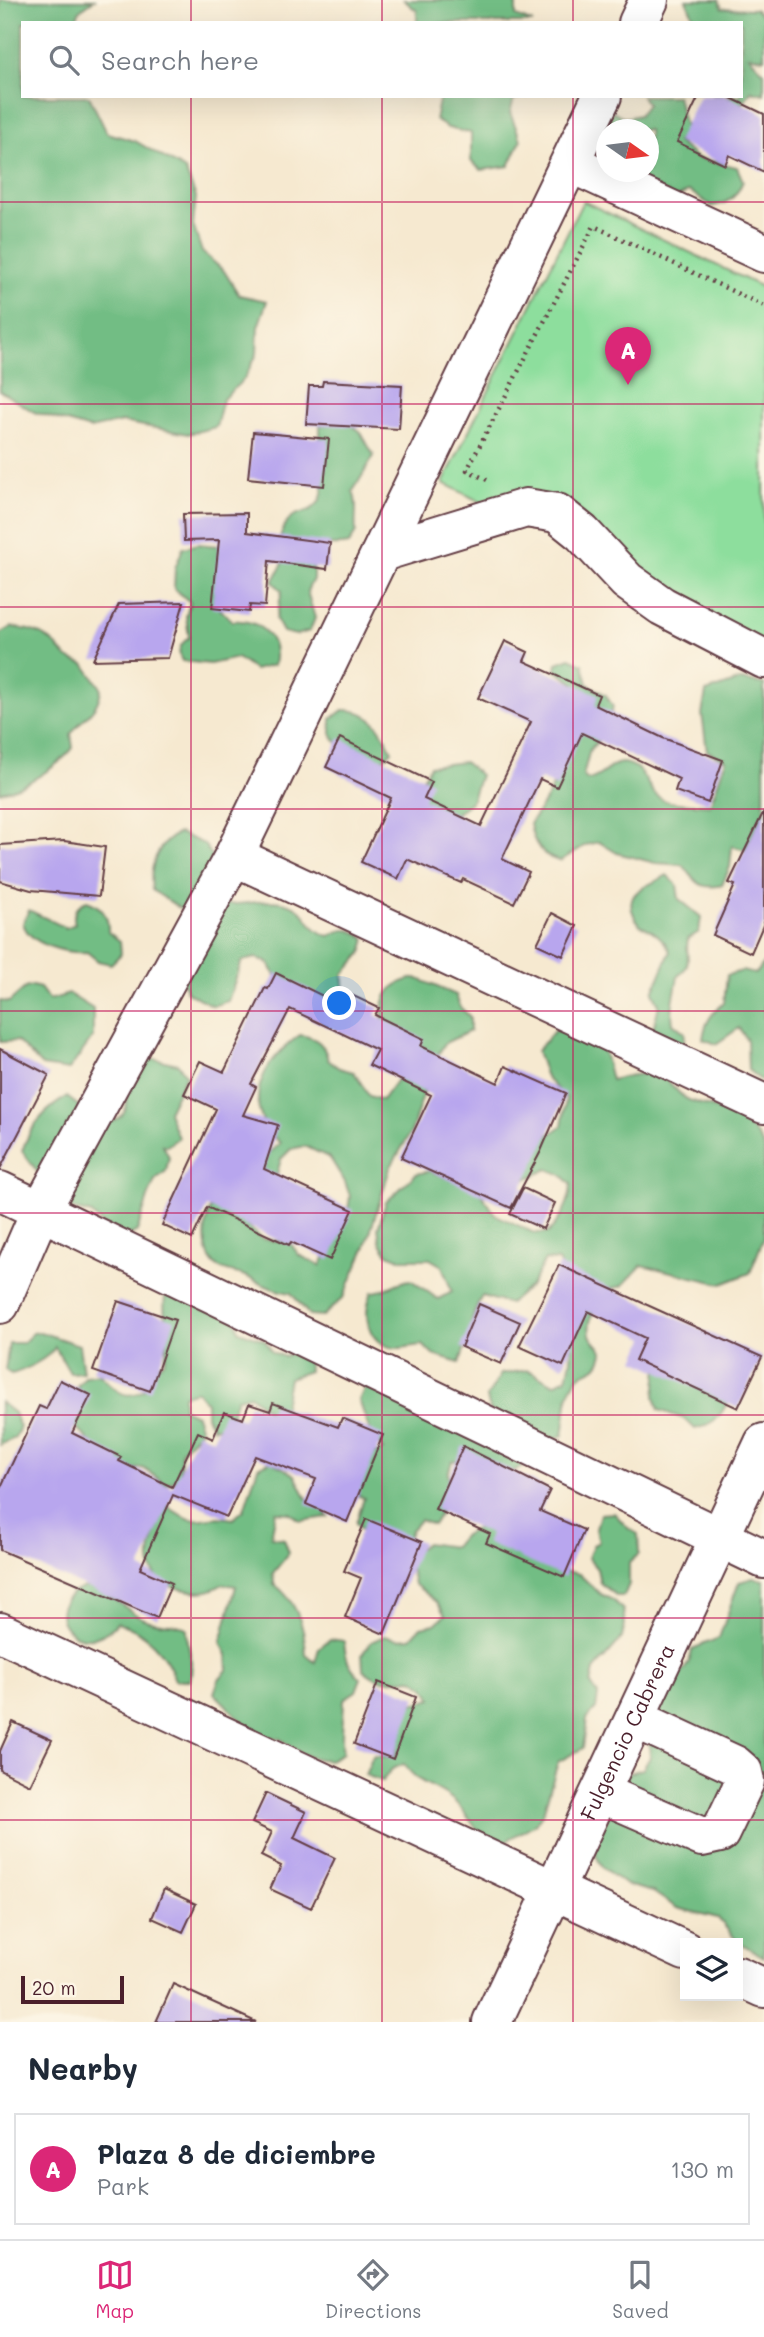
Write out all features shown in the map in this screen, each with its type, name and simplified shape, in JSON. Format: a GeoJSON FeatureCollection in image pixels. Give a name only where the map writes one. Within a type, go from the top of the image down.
{"type":"FeatureCollection","features":[{"type":"Feature","properties":{"kind":"street"},"geometry":{"type":"LineString","coordinates":[[639,21],[649,0]]}},
{"type":"Feature","properties":{"kind":"street"},"geometry":{"type":"LineString","coordinates":[[0,1304],[40,1212],[234,856],[601,98]]}},
{"type":"Feature","properties":{"kind":"street"},"geometry":{"type":"LineString","coordinates":[[570,163],[764,253]]}},
{"type":"Feature","properties":{"kind":"street"},"geometry":{"type":"LineString","coordinates":[[382,552],[526,508],[557,513],[582,533],[627,581],[662,606],[764,659]]}},
{"type":"Feature","properties":{"kind":"street"},"geometry":{"type":"LineString","coordinates":[[234,856],[764,1104]]}},
{"type":"Feature","properties":{"kind":"street"},"geometry":{"type":"LineString","coordinates":[[0,1191],[764,1559]]}},
{"type":"Feature","properties":{"kind":"street","name":"Fulgencio Cabrera"},"geometry":{"type":"LineString","coordinates":[[492,2022],[764,1443]]}},
{"type":"Feature","properties":{"kind":"street"},"geometry":{"type":"LineString","coordinates":[[0,1632],[680,1949]]}},
{"type":"Feature","properties":{"kind":"street"},"geometry":{"type":"LineString","coordinates":[[601,1793],[702,1837],[720,1833],[744,1781],[743,1772],[735,1765],[636,1719]]}},
{"type":"Feature","properties":{"kind":"street"},"geometry":{"type":"LineString","coordinates":[[743,1978],[764,1988]]}},
{"type":"Feature","properties":{"kind":"path"},"geometry":{"type":"LineString","coordinates":[[492,482],[467,470],[594,226],[764,306]]}},
{"type":"Feature","properties":{"kind":"green space"},"geometry":{"type":"Polygon","coordinates":[[[0,0],[94,0],[80,10],[76,21],[21,21],[21,98],[90,98],[107,133],[135,141],[185,170],[196,197],[193,225],[202,252],[224,271],[239,295],[267,301],[258,327],[257,354],[244,379],[223,399],[216,427],[188,434],[122,422],[90,429],[34,412],[0,391],[0,0]]]}},
{"type":"Feature","properties":{"kind":"green space"},"geometry":{"type":"Polygon","coordinates":[[[404,0],[516,0],[516,16],[528,21],[417,21],[417,11],[404,0]]]}},
{"type":"Feature","properties":{"kind":"green space"},"geometry":{"type":"Polygon","coordinates":[[[686,0],[719,0],[722,8],[755,9],[764,17],[764,58],[749,56],[764,72],[764,94],[751,91],[743,103],[728,104],[718,98],[743,98],[743,21],[695,21],[686,0]]]}},
{"type":"Feature","properties":{"kind":"green space"},"geometry":{"type":"Polygon","coordinates":[[[440,98],[520,98],[514,99],[510,113],[521,140],[509,166],[481,170],[471,161],[471,133],[448,128],[435,120],[440,98]]]}},
{"type":"Feature","properties":{"kind":"green space"},"geometry":{"type":"Polygon","coordinates":[[[643,98],[678,98],[686,131],[677,142],[697,158],[737,167],[743,181],[738,191],[732,198],[712,206],[689,191],[676,198],[645,182],[659,182],[659,119],[605,119],[613,111],[625,118],[639,115],[647,104],[643,98]]]}},
{"type":"Feature","properties":{"kind":"green space"},"geometry":{"type":"Polygon","coordinates":[[[583,201],[764,288],[764,645],[443,483],[583,201]]]}},
{"type":"Feature","properties":{"kind":"green space"},"geometry":{"type":"Polygon","coordinates":[[[348,423],[360,431],[374,456],[353,491],[356,502],[356,532],[349,544],[324,545],[280,538],[289,520],[310,510],[320,500],[323,475],[320,425],[348,423]]]}},
{"type":"Feature","properties":{"kind":"green space"},"geometry":{"type":"Polygon","coordinates":[[[197,544],[219,546],[217,606],[232,621],[251,623],[265,632],[274,646],[274,665],[254,670],[237,658],[210,664],[182,661],[179,650],[189,637],[186,616],[190,602],[174,589],[175,568],[183,548],[197,544]]]}},
{"type":"Feature","properties":{"kind":"green space"},"geometry":{"type":"Polygon","coordinates":[[[286,557],[313,565],[313,579],[307,591],[315,618],[310,631],[296,635],[283,632],[276,619],[282,591],[273,582],[286,557]]]}},
{"type":"Feature","properties":{"kind":"green space"},"geometry":{"type":"Polygon","coordinates":[[[12,627],[45,636],[66,656],[84,664],[101,688],[94,708],[71,734],[73,748],[67,755],[30,782],[0,792],[0,634],[12,627]]]}},
{"type":"Feature","properties":{"kind":"green space"},"geometry":{"type":"Polygon","coordinates":[[[570,658],[583,664],[588,684],[606,695],[613,707],[606,734],[590,749],[583,776],[588,780],[618,764],[630,764],[641,772],[656,795],[665,801],[677,803],[710,805],[726,760],[707,751],[702,714],[706,692],[741,680],[764,684],[764,812],[745,850],[732,846],[730,867],[722,885],[708,887],[698,883],[683,865],[655,863],[617,853],[599,842],[586,845],[560,861],[543,853],[539,848],[530,824],[550,793],[588,699],[574,683],[556,671],[557,663],[570,658]]]}},
{"type":"Feature","properties":{"kind":"green space"},"geometry":{"type":"Polygon","coordinates":[[[343,710],[352,710],[367,716],[379,727],[392,751],[382,761],[340,745],[331,734],[331,719],[343,710]]]}},
{"type":"Feature","properties":{"kind":"green space"},"geometry":{"type":"Polygon","coordinates":[[[464,762],[480,775],[471,802],[454,815],[426,818],[420,784],[430,766],[464,762]]]}},
{"type":"Feature","properties":{"kind":"green space"},"geometry":{"type":"Polygon","coordinates":[[[179,833],[204,844],[220,869],[218,903],[287,903],[301,911],[313,927],[322,933],[329,936],[348,930],[366,939],[362,953],[343,975],[344,996],[334,1015],[275,975],[269,963],[256,958],[242,961],[228,1001],[213,1006],[187,992],[182,979],[187,913],[152,890],[151,881],[153,864],[160,849],[179,833]]]}},
{"type":"Feature","properties":{"kind":"green space"},"geometry":{"type":"Polygon","coordinates":[[[667,875],[677,885],[679,899],[701,917],[699,932],[688,939],[688,962],[678,976],[673,1005],[673,1023],[685,1033],[681,1061],[650,1041],[659,1005],[653,992],[670,952],[658,936],[640,925],[631,905],[637,892],[667,875]]]}},
{"type":"Feature","properties":{"kind":"green space"},"geometry":{"type":"Polygon","coordinates":[[[87,901],[104,912],[108,932],[120,941],[121,954],[111,964],[98,961],[87,952],[60,950],[41,942],[27,931],[23,923],[29,910],[66,928],[75,924],[76,910],[87,901]]]}},
{"type":"Feature","properties":{"kind":"green space"},"geometry":{"type":"Polygon","coordinates":[[[764,963],[764,1083],[748,1070],[747,1040],[739,1028],[716,1044],[703,1039],[709,1019],[724,1003],[727,975],[742,971],[755,974],[764,963]]]}},
{"type":"Feature","properties":{"kind":"green space"},"geometry":{"type":"Polygon","coordinates":[[[416,978],[456,995],[460,1007],[470,1017],[470,1031],[445,1043],[438,1055],[439,1069],[424,1092],[411,1132],[390,1168],[366,1246],[343,1298],[323,1316],[309,1315],[291,1293],[225,1270],[213,1262],[205,1240],[210,1209],[224,1205],[262,1239],[290,1243],[299,1255],[320,1266],[348,1210],[350,1196],[330,1158],[305,1146],[291,1149],[281,1159],[274,1185],[261,1192],[265,1150],[269,1153],[280,1143],[267,1129],[260,1114],[260,1085],[275,1058],[300,1035],[319,1042],[328,1060],[339,1068],[354,1072],[369,1096],[382,1100],[399,1077],[385,1032],[383,1004],[388,993],[399,984],[416,978]]]}},
{"type":"Feature","properties":{"kind":"green space"},"geometry":{"type":"Polygon","coordinates":[[[25,988],[40,988],[49,1000],[69,994],[93,1009],[93,1037],[69,1070],[42,1066],[17,1041],[0,1042],[0,1001],[9,1002],[25,988]]]}},
{"type":"Feature","properties":{"kind":"green space"},"geometry":{"type":"Polygon","coordinates":[[[555,1030],[583,1031],[604,1052],[611,1080],[641,1074],[656,1075],[669,1082],[686,1099],[732,1115],[750,1128],[764,1148],[764,1237],[750,1273],[722,1284],[642,1265],[622,1286],[602,1291],[589,1330],[603,1353],[601,1360],[595,1368],[583,1373],[572,1386],[563,1435],[550,1441],[490,1411],[487,1397],[501,1374],[528,1370],[554,1384],[566,1378],[571,1353],[571,1320],[563,1272],[558,1261],[545,1260],[531,1285],[509,1304],[482,1296],[474,1312],[459,1363],[433,1355],[423,1345],[395,1348],[385,1345],[372,1334],[367,1309],[372,1292],[411,1280],[438,1299],[452,1292],[442,1266],[430,1259],[401,1259],[388,1254],[380,1242],[378,1228],[386,1202],[416,1174],[430,1171],[480,1192],[496,1215],[534,1233],[548,1233],[557,1222],[567,1204],[571,1184],[562,1175],[548,1169],[522,1181],[535,1139],[549,1135],[562,1126],[566,1098],[546,1078],[537,1051],[555,1030]]]}},
{"type":"Feature","properties":{"kind":"green space"},"geometry":{"type":"Polygon","coordinates":[[[150,1058],[178,1064],[186,1075],[168,1112],[178,1138],[167,1146],[163,1145],[169,1157],[166,1171],[155,1180],[137,1231],[125,1238],[112,1235],[92,1214],[64,1207],[22,1151],[39,1120],[67,1097],[101,1123],[121,1116],[127,1100],[123,1084],[136,1061],[150,1058]]]}},
{"type":"Feature","properties":{"kind":"green space"},"geometry":{"type":"Polygon","coordinates":[[[169,1283],[235,1317],[239,1331],[265,1340],[272,1352],[285,1357],[296,1349],[308,1357],[309,1371],[289,1378],[284,1406],[271,1413],[250,1395],[237,1398],[227,1425],[213,1428],[206,1416],[206,1402],[197,1391],[183,1395],[183,1409],[196,1415],[201,1430],[181,1451],[180,1479],[166,1484],[143,1468],[129,1470],[93,1445],[73,1424],[84,1399],[77,1386],[86,1376],[99,1374],[120,1392],[130,1395],[144,1390],[141,1376],[164,1362],[167,1341],[164,1303],[169,1283]]]}},
{"type":"Feature","properties":{"kind":"green space"},"geometry":{"type":"Polygon","coordinates":[[[40,1332],[79,1345],[83,1372],[70,1373],[55,1347],[42,1359],[22,1370],[11,1374],[5,1370],[9,1343],[23,1343],[33,1333],[40,1332]]]}},
{"type":"Feature","properties":{"kind":"green space"},"geometry":{"type":"Polygon","coordinates":[[[658,1368],[731,1393],[722,1412],[714,1421],[695,1429],[685,1419],[659,1410],[655,1396],[658,1368]]]}},
{"type":"Feature","properties":{"kind":"green space"},"geometry":{"type":"Polygon","coordinates":[[[365,1387],[517,1453],[522,1467],[509,1473],[467,1459],[452,1461],[448,1474],[451,1488],[433,1525],[420,1520],[411,1530],[406,1544],[365,1534],[356,1523],[364,1498],[352,1493],[371,1456],[383,1450],[368,1426],[359,1400],[365,1387]]]}},
{"type":"Feature","properties":{"kind":"green space"},"geometry":{"type":"Polygon","coordinates":[[[0,1402],[14,1413],[20,1427],[15,1438],[0,1445],[0,1402]]]}},
{"type":"Feature","properties":{"kind":"green space"},"geometry":{"type":"Polygon","coordinates":[[[271,1461],[295,1475],[307,1499],[320,1506],[328,1517],[301,1521],[290,1513],[276,1512],[271,1537],[284,1539],[289,1553],[273,1573],[274,1584],[294,1607],[304,1635],[306,1655],[315,1662],[319,1648],[330,1639],[344,1641],[348,1662],[361,1678],[356,1691],[344,1699],[343,1753],[330,1760],[304,1755],[280,1739],[254,1733],[214,1693],[219,1679],[228,1669],[227,1655],[221,1642],[236,1586],[223,1584],[203,1592],[181,1589],[165,1584],[156,1576],[151,1566],[152,1543],[167,1505],[194,1520],[214,1517],[233,1519],[244,1510],[258,1467],[271,1461]]]}},
{"type":"Feature","properties":{"kind":"green space"},"geometry":{"type":"Polygon","coordinates":[[[614,1513],[629,1529],[638,1534],[639,1554],[629,1563],[629,1584],[624,1596],[617,1596],[600,1583],[597,1569],[588,1558],[593,1545],[599,1542],[596,1529],[600,1514],[614,1513]]]}},
{"type":"Feature","properties":{"kind":"green space"},"geometry":{"type":"Polygon","coordinates":[[[478,1528],[492,1529],[565,1571],[579,1574],[600,1594],[613,1600],[623,1610],[625,1624],[622,1638],[594,1670],[591,1684],[598,1695],[596,1709],[587,1719],[583,1748],[558,1762],[543,1813],[535,1824],[499,1845],[483,1836],[455,1802],[420,1780],[404,1764],[392,1769],[382,1781],[365,1775],[373,1756],[395,1757],[404,1706],[432,1699],[425,1687],[413,1679],[375,1678],[363,1669],[362,1654],[371,1642],[384,1636],[411,1638],[421,1627],[435,1624],[445,1615],[437,1602],[414,1584],[409,1565],[415,1552],[426,1543],[454,1547],[464,1535],[478,1528]]]}},
{"type":"Feature","properties":{"kind":"green space"},"geometry":{"type":"Polygon","coordinates":[[[753,1578],[764,1580],[764,1957],[743,1945],[743,1938],[735,1938],[718,1918],[677,1908],[653,1892],[626,1885],[603,1868],[596,1856],[594,1842],[615,1777],[643,1769],[650,1757],[649,1742],[667,1680],[685,1669],[692,1649],[719,1638],[739,1582],[753,1578]]]}},
{"type":"Feature","properties":{"kind":"green space"},"geometry":{"type":"Polygon","coordinates":[[[85,1587],[109,1596],[144,1619],[187,1628],[192,1667],[190,1680],[175,1680],[166,1661],[153,1644],[127,1626],[117,1623],[103,1635],[89,1638],[76,1636],[67,1628],[62,1618],[62,1607],[70,1596],[85,1587]]]}},
{"type":"Feature","properties":{"kind":"building"},"geometry":{"type":"Polygon","coordinates":[[[698,98],[731,98],[764,114],[764,172],[729,155],[725,165],[677,142],[698,98]]]}},
{"type":"Feature","properties":{"kind":"building"},"geometry":{"type":"Polygon","coordinates":[[[323,381],[402,385],[399,429],[306,424],[309,386],[322,386],[323,381]]]}},
{"type":"Feature","properties":{"kind":"building"},"geometry":{"type":"Polygon","coordinates":[[[253,432],[329,439],[324,486],[248,478],[253,432]]]}},
{"type":"Feature","properties":{"kind":"building"},"geometry":{"type":"Polygon","coordinates":[[[247,513],[247,532],[330,543],[327,569],[269,561],[265,606],[250,605],[249,612],[212,608],[219,540],[184,541],[183,514],[247,513]]]}},
{"type":"Feature","properties":{"kind":"building"},"geometry":{"type":"Polygon","coordinates":[[[184,602],[168,658],[93,660],[119,604],[184,602]]]}},
{"type":"Feature","properties":{"kind":"building"},"geometry":{"type":"Polygon","coordinates":[[[505,641],[528,652],[524,661],[599,695],[595,705],[663,738],[723,760],[708,803],[675,791],[679,779],[582,733],[557,787],[540,779],[502,859],[529,872],[514,903],[463,879],[461,883],[407,859],[398,879],[361,862],[391,798],[326,767],[340,738],[432,782],[424,799],[481,826],[531,722],[478,698],[505,641]]]}},
{"type":"Feature","properties":{"kind":"building"},"geometry":{"type":"Polygon","coordinates":[[[764,811],[764,923],[751,953],[713,935],[735,885],[729,883],[764,811]]]}},
{"type":"Feature","properties":{"kind":"building"},"geometry":{"type":"Polygon","coordinates":[[[64,841],[105,847],[99,896],[31,890],[0,881],[0,845],[64,841]]]}},
{"type":"Feature","properties":{"kind":"building"},"geometry":{"type":"Polygon","coordinates":[[[552,913],[577,926],[563,956],[537,944],[552,913]]]}},
{"type":"Feature","properties":{"kind":"building"},"geometry":{"type":"Polygon","coordinates":[[[276,973],[335,1002],[341,990],[379,1008],[375,1015],[424,1039],[421,1046],[498,1083],[505,1066],[566,1093],[541,1151],[511,1208],[401,1158],[431,1095],[369,1065],[377,1050],[290,1009],[251,1084],[256,1087],[243,1115],[278,1125],[264,1169],[353,1210],[330,1260],[291,1242],[289,1245],[207,1207],[192,1239],[162,1225],[216,1109],[184,1094],[200,1061],[224,1072],[265,988],[268,989],[276,973]]]}},
{"type":"Feature","properties":{"kind":"building"},"geometry":{"type":"Polygon","coordinates":[[[0,1049],[49,1075],[0,1169],[0,1049]]]}},
{"type":"Feature","properties":{"kind":"building"},"geometry":{"type":"Polygon","coordinates":[[[523,1188],[555,1203],[543,1229],[510,1214],[523,1188]]]}},
{"type":"Feature","properties":{"kind":"building"},"geometry":{"type":"Polygon","coordinates":[[[559,1265],[762,1357],[738,1408],[635,1360],[645,1338],[588,1311],[563,1366],[519,1346],[559,1265]]]}},
{"type":"Feature","properties":{"kind":"building"},"geometry":{"type":"Polygon","coordinates":[[[118,1301],[175,1320],[150,1391],[93,1371],[118,1301]]]}},
{"type":"Feature","properties":{"kind":"building"},"geometry":{"type":"Polygon","coordinates":[[[479,1304],[520,1322],[501,1364],[461,1347],[479,1304]]]}},
{"type":"Feature","properties":{"kind":"building"},"geometry":{"type":"Polygon","coordinates":[[[60,1380],[91,1395],[72,1433],[121,1457],[119,1461],[172,1487],[198,1432],[213,1439],[224,1412],[243,1419],[249,1404],[270,1411],[273,1403],[338,1427],[342,1418],[383,1435],[347,1522],[306,1504],[316,1479],[255,1456],[227,1517],[173,1495],[140,1569],[172,1583],[157,1618],[0,1550],[0,1489],[39,1406],[46,1409],[60,1380]]]}},
{"type":"Feature","properties":{"kind":"building"},"geometry":{"type":"Polygon","coordinates":[[[463,1446],[550,1490],[540,1511],[584,1530],[564,1577],[486,1543],[490,1534],[435,1509],[463,1446]]]}},
{"type":"Feature","properties":{"kind":"building"},"geometry":{"type":"Polygon","coordinates":[[[366,1519],[422,1542],[384,1634],[345,1617],[361,1578],[344,1571],[366,1519]]]}},
{"type":"Feature","properties":{"kind":"building"},"geometry":{"type":"Polygon","coordinates":[[[378,1682],[416,1697],[393,1759],[354,1744],[378,1682]]]}},
{"type":"Feature","properties":{"kind":"building"},"geometry":{"type":"Polygon","coordinates":[[[13,1722],[52,1740],[30,1785],[0,1770],[0,1751],[13,1722]]]}},
{"type":"Feature","properties":{"kind":"building"},"geometry":{"type":"Polygon","coordinates":[[[266,1793],[306,1812],[294,1838],[335,1858],[311,1908],[270,1889],[281,1866],[261,1856],[272,1832],[252,1823],[266,1793]]]}},
{"type":"Feature","properties":{"kind":"building"},"geometry":{"type":"Polygon","coordinates":[[[164,1889],[196,1904],[183,1932],[152,1918],[164,1889]]]}},
{"type":"Feature","properties":{"kind":"building"},"geometry":{"type":"Polygon","coordinates":[[[173,1984],[256,2022],[156,2022],[173,1984]]]}},
{"type":"Feature","properties":{"kind":"place","name":"Plaza 8 de diciembre"},"geometry":{"type":"Point","coordinates":[628,385]}}]}
